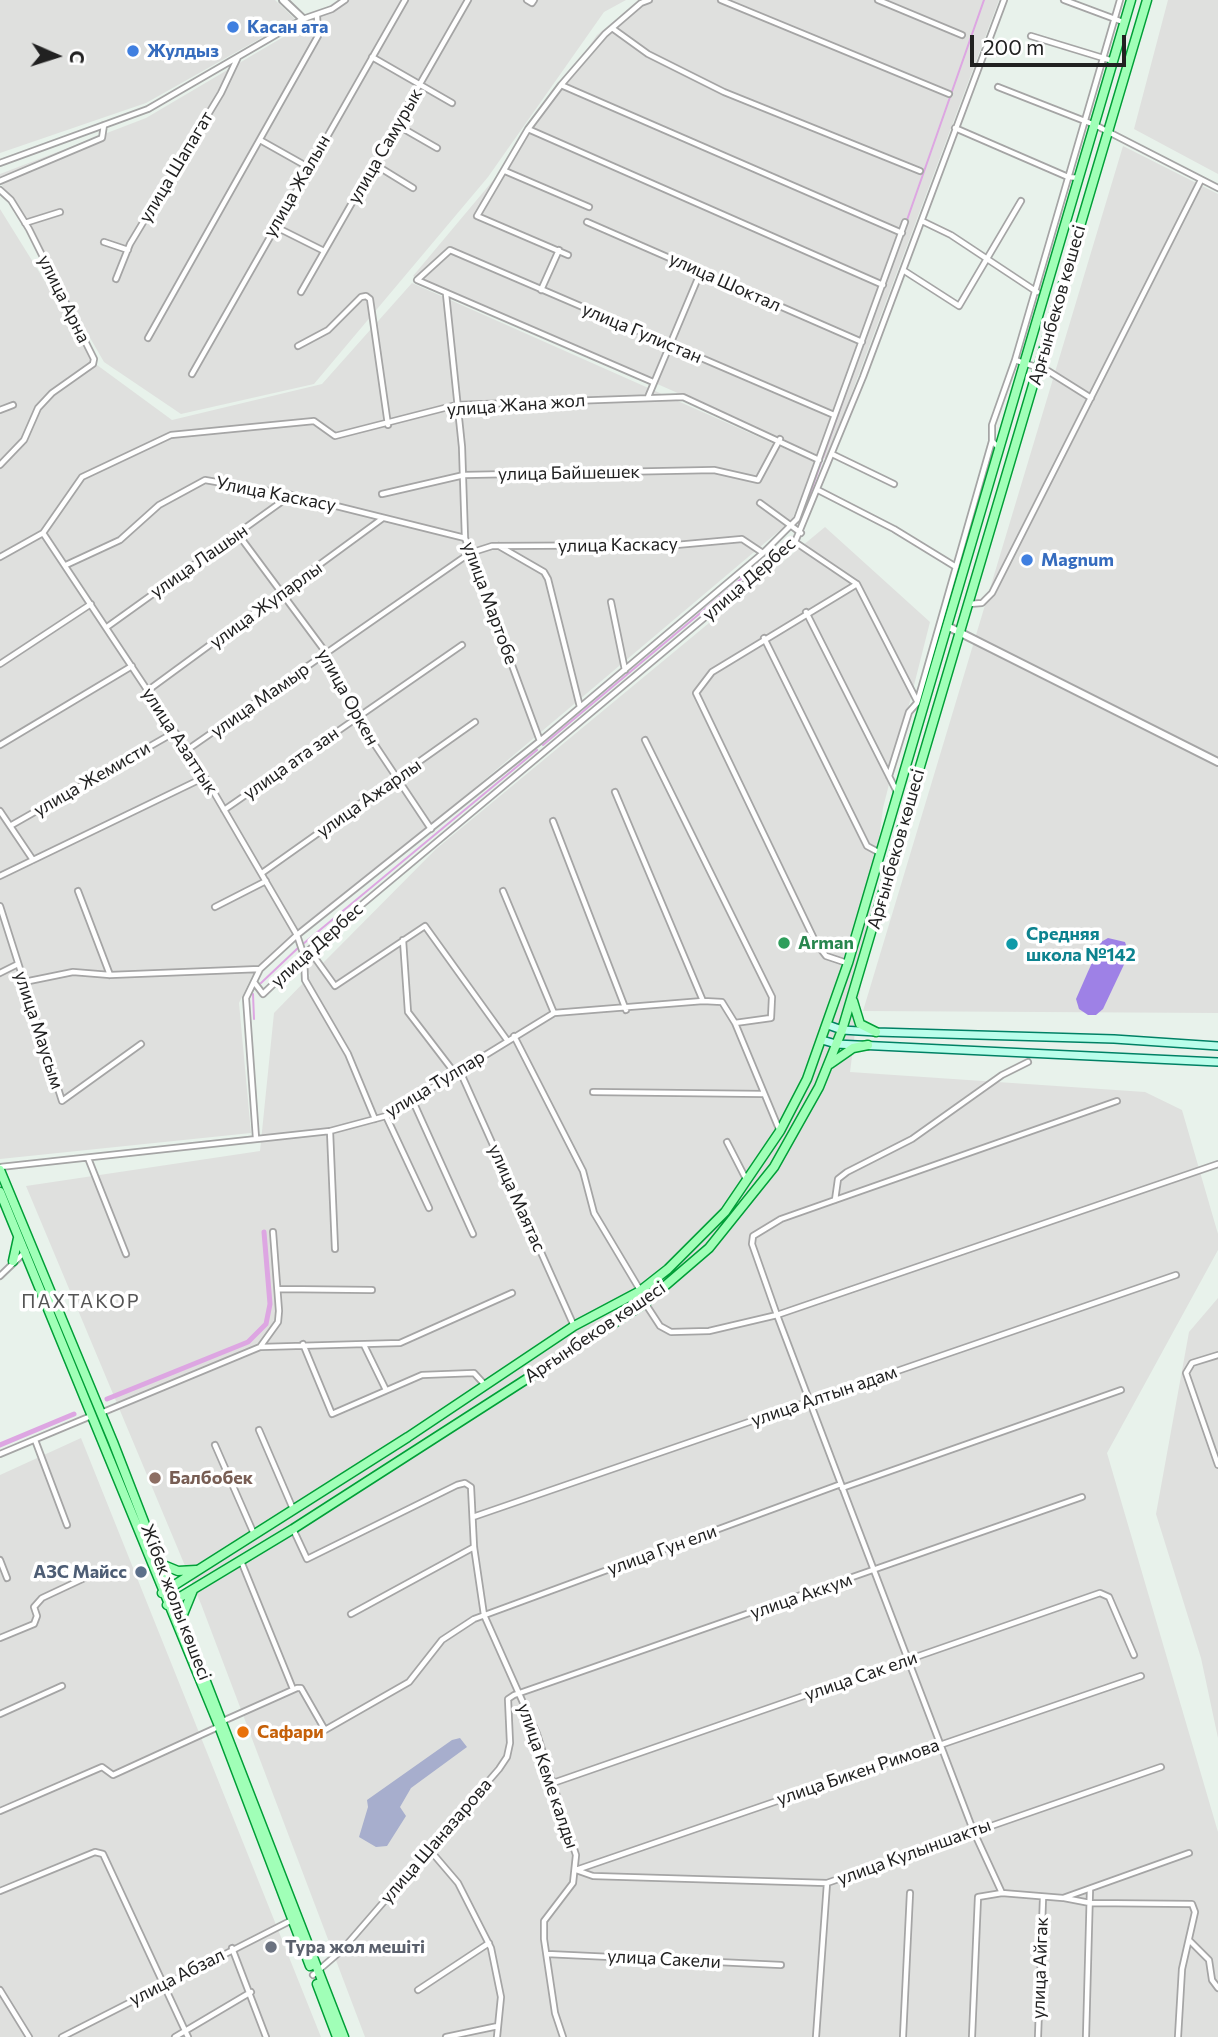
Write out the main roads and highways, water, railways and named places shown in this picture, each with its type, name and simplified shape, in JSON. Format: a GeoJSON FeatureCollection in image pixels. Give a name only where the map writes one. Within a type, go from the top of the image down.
{"type":"FeatureCollection","features":[{"type":"Feature","properties":{"kind":"main road","name":"Арғынбеков көшесі"},"geometry":{"type":"LineString","coordinates":[[166,1591],[294,1511],[575,1326],[640,1290],[700,1238],[747,1182],[780,1131],[807,1079],[848,963],[920,706],[1000,449],[1131,0]]}},
{"type":"Feature","properties":{"kind":"main road","name":"Арғынбеков көшесі"},"geometry":{"type":"LineString","coordinates":[[171,1603],[293,1529],[645,1303],[709,1248],[774,1167],[828,1065],[853,997],[1147,0]]}},
{"type":"Feature","properties":{"kind":"main road"},"geometry":{"type":"LineString","coordinates":[[853,997],[860,1024],[876,1032]]}},
{"type":"Feature","properties":{"kind":"main road"},"geometry":{"type":"LineString","coordinates":[[828,1025],[842,1031],[1114,1039],[1218,1046]]}},
{"type":"Feature","properties":{"kind":"main road"},"geometry":{"type":"LineString","coordinates":[[822,1040],[836,1045],[1218,1062]]}},
{"type":"Feature","properties":{"kind":"main road"},"geometry":{"type":"LineString","coordinates":[[828,1065],[852,1048],[868,1045]]}},
{"type":"Feature","properties":{"kind":"main road","name":"Жібек жолы көшесі"},"geometry":{"type":"LineString","coordinates":[[0,1168],[29,1249],[221,1724],[316,1973],[337,2037]]}},
{"type":"Feature","properties":{"kind":"main road","name":"Жібек жолы көшесі"},"geometry":{"type":"LineString","coordinates":[[1,1199],[18,1235],[29,1249]]}},
{"type":"Feature","properties":{"kind":"main road"},"geometry":{"type":"LineString","coordinates":[[13,1261],[18,1235]]}},
{"type":"Feature","properties":{"kind":"main road","name":"Жібек жолы көшесі"},"geometry":{"type":"LineString","coordinates":[[95,1415],[161,1564],[166,1591]]}},
{"type":"Feature","properties":{"kind":"main road"},"geometry":{"type":"LineString","coordinates":[[408,1437],[415,1449]]}},
{"type":"Feature","properties":{"kind":"main road"},"geometry":{"type":"LineString","coordinates":[[161,1564],[178,1571],[199,1570]]}},
{"type":"Feature","properties":{"kind":"main road"},"geometry":{"type":"LineString","coordinates":[[182,1617],[194,1589]]}},
{"type":"Feature","properties":{"kind":"main road","name":"Жібек жолы көшесі"},"geometry":{"type":"LineString","coordinates":[[171,1603],[182,1617],[293,1919],[344,2037]]}},
{"type":"Feature","properties":{"kind":"waterway"},"geometry":{"type":"LineString","coordinates":[[907,220],[984,0]]}},
{"type":"Feature","properties":{"kind":"waterway"},"geometry":{"type":"LineString","coordinates":[[799,525],[865,338]]}},
{"type":"Feature","properties":{"kind":"waterway"},"geometry":{"type":"LineString","coordinates":[[543,745],[791,537]]}},
{"type":"Feature","properties":{"kind":"waterway"},"geometry":{"type":"LineString","coordinates":[[303,944],[537,750]]}},
{"type":"Feature","properties":{"kind":"waterway"},"geometry":{"type":"LineString","coordinates":[[261,983],[299,947]]}},
{"type":"Feature","properties":{"kind":"waterway"},"geometry":{"type":"LineString","coordinates":[[253,994],[254,1019]]}},
{"type":"Feature","properties":{"kind":"waterway"},"geometry":{"type":"LineString","coordinates":[[107,1399],[248,1342],[266,1324],[270,1304],[264,1232]]}},
{"type":"Feature","properties":{"kind":"waterway"},"geometry":{"type":"LineString","coordinates":[[0,1445],[74,1414]]}},
{"type":"Feature","properties":{"kind":"place","name":"Касан ата"},"geometry":{"type":"Point","coordinates":[233,27]}},
{"type":"Feature","properties":{"kind":"place","name":"Жулдыз"},"geometry":{"type":"Point","coordinates":[133,51]}},
{"type":"Feature","properties":{"kind":"place","name":"Magnum"},"geometry":{"type":"Point","coordinates":[1027,560]}},
{"type":"Feature","properties":{"kind":"place","name":"Arman"},"geometry":{"type":"Point","coordinates":[784,943]}},
{"type":"Feature","properties":{"kind":"place","name":"Средняя школа №142"},"geometry":{"type":"Point","coordinates":[1012,944]}},
{"type":"Feature","properties":{"kind":"place","name":"Балбобек"},"geometry":{"type":"Point","coordinates":[155,1478]}},
{"type":"Feature","properties":{"kind":"place","name":"АЗС Майсс"},"geometry":{"type":"Point","coordinates":[141,1572]}},
{"type":"Feature","properties":{"kind":"place","name":"Сафари"},"geometry":{"type":"Point","coordinates":[243,1732]}},
{"type":"Feature","properties":{"kind":"place","name":"Тура жол мешіті"},"geometry":{"type":"Point","coordinates":[271,1947]}},
{"type":"Feature","properties":{"kind":"district","name":"ПАХТАКОР"},"geometry":{"type":"Point","coordinates":[81,1302]}}]}
